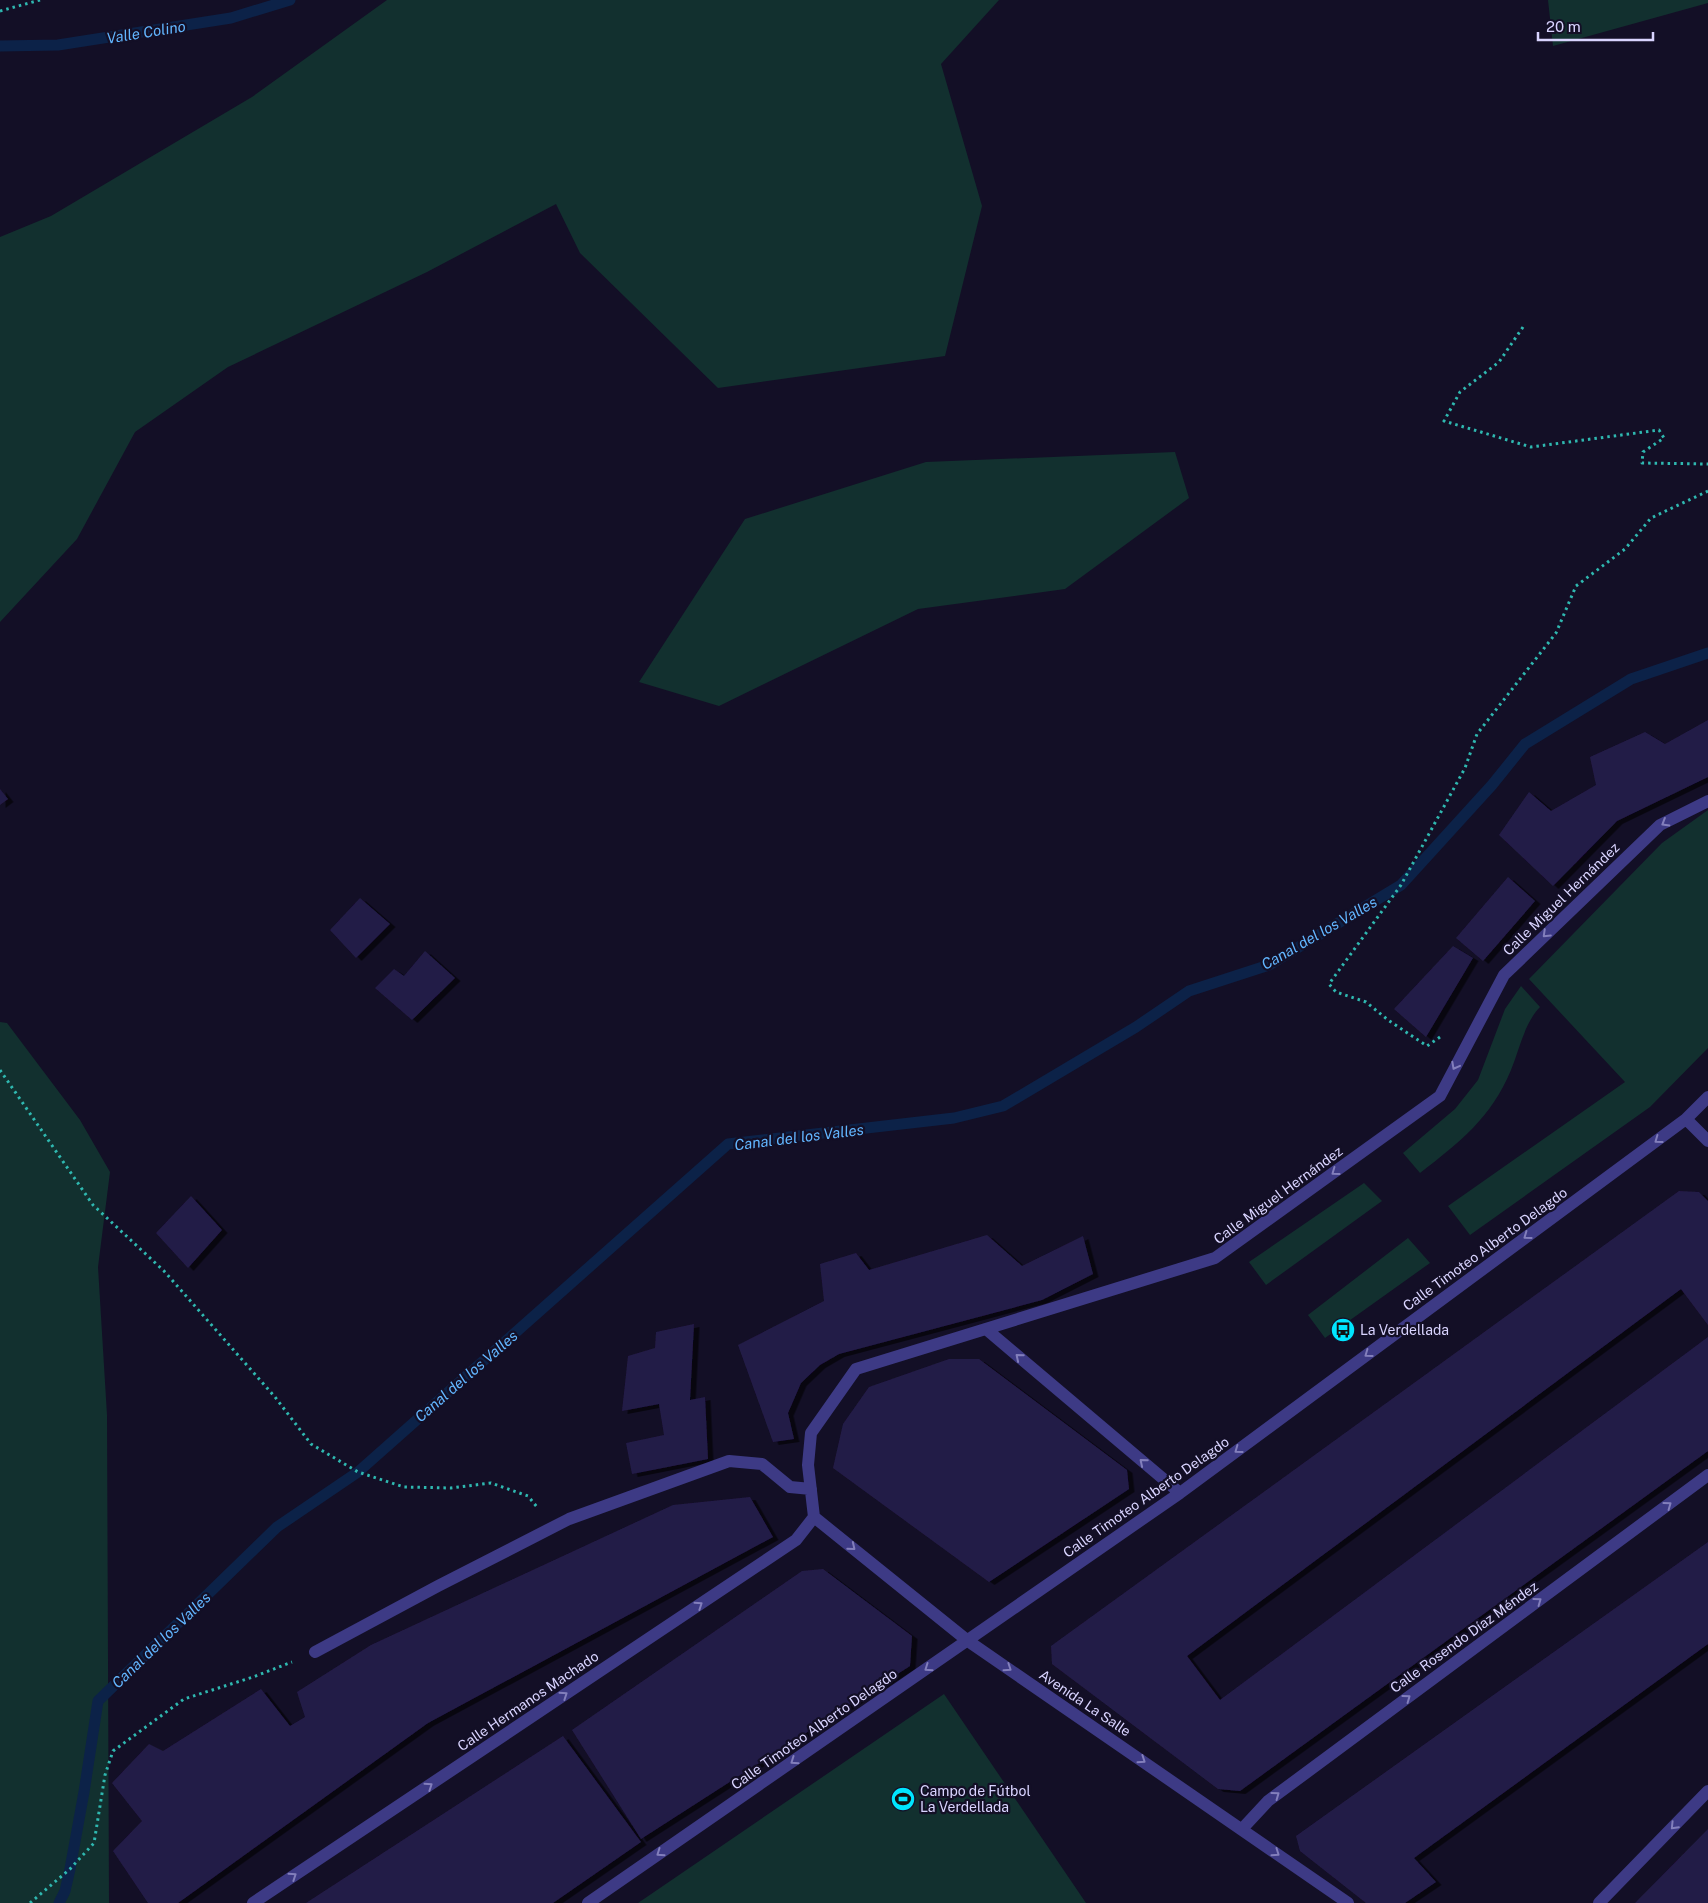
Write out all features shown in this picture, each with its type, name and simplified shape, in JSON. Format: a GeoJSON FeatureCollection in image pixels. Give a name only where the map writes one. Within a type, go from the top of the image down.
{"type":"FeatureCollection","features":[{"type":"Feature","properties":{"kind":"street","name":"Calle Miguel Hernández"},"geometry":{"type":"LineString","coordinates":[[814,1517],[808,1465],[811,1433],[856,1369],[1215,1258],[1440,1096],[1504,975],[1660,825],[1708,801]]}},
{"type":"Feature","properties":{"kind":"street","name":"Calle Timoteo Alberto Delagdo"},"geometry":{"type":"LineString","coordinates":[[588,1903],[1180,1493],[1686,1119],[1708,1097]]}},
{"type":"Feature","properties":{"kind":"street"},"geometry":{"type":"LineString","coordinates":[[1686,1119],[1708,1141]]}},
{"type":"Feature","properties":{"kind":"street"},"geometry":{"type":"LineString","coordinates":[[986,1329],[1180,1493]]}},
{"type":"Feature","properties":{"kind":"street"},"geometry":{"type":"LineString","coordinates":[[316,1652],[438,1586],[569,1519],[729,1462],[762,1464],[790,1486],[811,1489]]}},
{"type":"Feature","properties":{"kind":"street","name":"Calle Rosendo Díaz Méndez"},"geometry":{"type":"LineString","coordinates":[[1242,1829],[1268,1801],[1708,1475]]}},
{"type":"Feature","properties":{"kind":"street","name":"Avenida La Salle"},"geometry":{"type":"LineString","coordinates":[[814,1517],[968,1641],[1348,1903]]}},
{"type":"Feature","properties":{"kind":"street","name":"Calle Hermanos Machado"},"geometry":{"type":"LineString","coordinates":[[256,1902],[796,1540],[814,1517]]}},
{"type":"Feature","properties":{"kind":"street"},"geometry":{"type":"LineString","coordinates":[[1600,1903],[1708,1791]]}},
{"type":"Feature","properties":{"kind":"path"},"geometry":{"type":"LineString","coordinates":[[0,11],[40,0]]}},
{"type":"Feature","properties":{"kind":"path"},"geometry":{"type":"LineString","coordinates":[[1523,327],[1499,362],[1460,392],[1444,421],[1531,447],[1659,430],[1664,438],[1643,452],[1642,463],[1708,464]]}},
{"type":"Feature","properties":{"kind":"path"},"geometry":{"type":"LineString","coordinates":[[1473,1032],[1442,1036],[1427,1046],[1388,1020],[1366,1002],[1336,992],[1329,984],[1401,885],[1465,768],[1477,734],[1556,633],[1576,586],[1625,549],[1652,518],[1708,491]]}},
{"type":"Feature","properties":{"kind":"path"},"geometry":{"type":"LineString","coordinates":[[0,1070],[93,1205],[164,1271],[275,1397],[311,1444],[358,1472],[404,1487],[451,1488],[491,1483],[528,1496],[554,1526]]}},
{"type":"Feature","properties":{"kind":"path"},"geometry":{"type":"LineString","coordinates":[[30,1903],[70,1869],[94,1843],[105,1775],[113,1751],[184,1699],[253,1677],[316,1652]]}},
{"type":"Feature","properties":{"kind":"green space"},"geometry":{"type":"Polygon","coordinates":[[[387,0],[999,0],[941,64],[982,206],[945,356],[718,388],[580,253],[556,204],[427,272],[228,367],[135,432],[77,539],[0,622],[0,237],[51,216],[252,97],[387,0]]]}},
{"type":"Feature","properties":{"kind":"green space"},"geometry":{"type":"Polygon","coordinates":[[[1548,0],[1708,0],[1708,3],[1553,46],[1548,0]]]}},
{"type":"Feature","properties":{"kind":"green space"},"geometry":{"type":"Polygon","coordinates":[[[1175,452],[1189,498],[1065,589],[918,609],[719,706],[639,682],[745,519],[926,462],[1175,452]]]}},
{"type":"Feature","properties":{"kind":"green space"},"geometry":{"type":"Polygon","coordinates":[[[1708,810],[1708,1048],[1650,1107],[1470,1235],[1448,1206],[1625,1082],[1529,979],[1662,843],[1708,810]]]}},
{"type":"Feature","properties":{"kind":"green space"},"geometry":{"type":"Polygon","coordinates":[[[1521,986],[1540,1007],[1526,1029],[1503,1087],[1484,1116],[1473,1128],[1420,1173],[1403,1153],[1455,1109],[1478,1080],[1505,1009],[1521,986]]]}},
{"type":"Feature","properties":{"kind":"green space"},"geometry":{"type":"Polygon","coordinates":[[[0,1022],[7,1023],[80,1120],[110,1172],[98,1267],[107,1415],[109,1903],[0,1903],[0,1022]]]}},
{"type":"Feature","properties":{"kind":"green space"},"geometry":{"type":"Polygon","coordinates":[[[1364,1183],[1382,1201],[1266,1285],[1249,1262],[1364,1183]]]}},
{"type":"Feature","properties":{"kind":"green space"},"geometry":{"type":"Polygon","coordinates":[[[1408,1238],[1430,1263],[1325,1338],[1308,1315],[1408,1238]]]}},
{"type":"Feature","properties":{"kind":"green space","name":"Campo de Fútbol La Verdellada"},"geometry":{"type":"Polygon","coordinates":[[[944,1694],[1086,1903],[638,1903],[944,1694]]]}},
{"type":"Feature","properties":{"kind":"building"},"geometry":{"type":"Polygon","coordinates":[[[1708,720],[1708,777],[1617,821],[1553,886],[1499,835],[1529,792],[1551,811],[1596,785],[1590,757],[1645,732],[1665,744],[1708,720]]]}},
{"type":"Feature","properties":{"kind":"building"},"geometry":{"type":"Polygon","coordinates":[[[0,789],[8,799],[0,805],[0,789]]]}},
{"type":"Feature","properties":{"kind":"building"},"geometry":{"type":"Polygon","coordinates":[[[1508,877],[1535,901],[1483,961],[1456,938],[1508,877]]]}},
{"type":"Feature","properties":{"kind":"building"},"geometry":{"type":"Polygon","coordinates":[[[360,898],[390,924],[356,958],[330,930],[360,898]]]}},
{"type":"Feature","properties":{"kind":"building"},"geometry":{"type":"Polygon","coordinates":[[[1453,946],[1473,958],[1426,1037],[1394,1009],[1453,946]]]}},
{"type":"Feature","properties":{"kind":"building"},"geometry":{"type":"Polygon","coordinates":[[[425,951],[455,978],[412,1020],[375,988],[394,969],[404,976],[425,951]]]}},
{"type":"Feature","properties":{"kind":"building"},"geometry":{"type":"Polygon","coordinates":[[[1679,1191],[1699,1192],[1708,1201],[1708,1325],[1681,1289],[1187,1656],[1220,1700],[1708,1337],[1708,1451],[1240,1791],[1218,1789],[1052,1664],[1051,1646],[1679,1191]]]}},
{"type":"Feature","properties":{"kind":"building"},"geometry":{"type":"Polygon","coordinates":[[[191,1196],[222,1230],[188,1268],[156,1233],[191,1196]]]}},
{"type":"Feature","properties":{"kind":"building"},"geometry":{"type":"Polygon","coordinates":[[[987,1235],[1022,1266],[1083,1236],[1093,1274],[1042,1300],[839,1354],[820,1365],[801,1383],[788,1413],[794,1439],[773,1442],[738,1345],[824,1301],[820,1264],[856,1253],[869,1270],[987,1235]]]}},
{"type":"Feature","properties":{"kind":"building"},"geometry":{"type":"Polygon","coordinates":[[[694,1324],[690,1400],[705,1397],[708,1459],[632,1474],[626,1443],[664,1435],[659,1404],[622,1411],[628,1356],[655,1348],[656,1332],[694,1324]]]}},
{"type":"Feature","properties":{"kind":"building"},"geometry":{"type":"Polygon","coordinates":[[[949,1359],[979,1359],[1127,1470],[1129,1489],[989,1582],[833,1468],[843,1424],[869,1387],[949,1359]]]}},
{"type":"Feature","properties":{"kind":"building"},"geometry":{"type":"Polygon","coordinates":[[[750,1497],[773,1537],[428,1723],[178,1903],[148,1903],[113,1851],[142,1821],[112,1783],[149,1744],[163,1751],[261,1689],[290,1726],[305,1717],[297,1692],[371,1645],[673,1505],[750,1497]]]}},
{"type":"Feature","properties":{"kind":"building"},"geometry":{"type":"Polygon","coordinates":[[[1708,1542],[1708,1644],[1414,1858],[1436,1882],[1405,1903],[1366,1903],[1300,1851],[1296,1836],[1708,1542]]]}},
{"type":"Feature","properties":{"kind":"building"},"geometry":{"type":"Polygon","coordinates":[[[823,1569],[912,1636],[910,1666],[641,1839],[572,1730],[802,1571],[823,1569]]]}},
{"type":"Feature","properties":{"kind":"building"},"geometry":{"type":"Polygon","coordinates":[[[563,1736],[641,1842],[553,1903],[306,1903],[563,1736]]]}},
{"type":"Feature","properties":{"kind":"building"},"geometry":{"type":"Polygon","coordinates":[[[1708,1829],[1708,1903],[1635,1903],[1708,1829]]]}},
{"type":"Feature","properties":{"kind":"waterway","name":"Valle Colino"},"geometry":{"type":"LineString","coordinates":[[0,46],[58,45],[231,18],[290,0]]}},
{"type":"Feature","properties":{"kind":"waterway","name":"Canal del los Valles"},"geometry":{"type":"LineString","coordinates":[[59,1903],[65,1891],[70,1869],[98,1701],[277,1527],[358,1472],[728,1144],[954,1118],[1003,1106],[1136,1027],[1189,991],[1269,965],[1401,885],[1492,785],[1525,744],[1631,679],[1708,653]]}},
{"type":"Feature","properties":{"kind":"place","name":"La Verdellada"},"geometry":{"type":"Point","coordinates":[1343,1330]}},
{"type":"Feature","properties":{"kind":"place","name":"Campo de Fútbol La Verdellada"},"geometry":{"type":"Point","coordinates":[903,1799]}}]}
